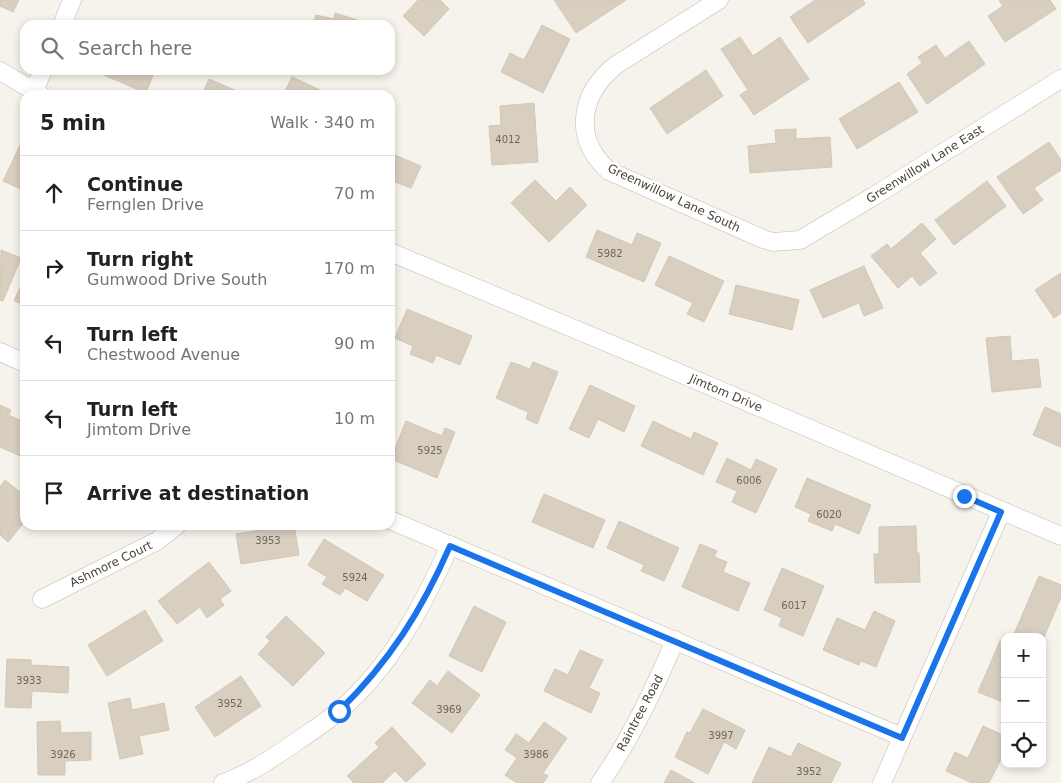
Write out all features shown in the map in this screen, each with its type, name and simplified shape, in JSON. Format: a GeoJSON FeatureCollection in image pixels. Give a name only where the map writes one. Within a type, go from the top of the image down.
{"type":"FeatureCollection","features":[{"type":"Feature","properties":{"kind":"street"},"geometry":{"type":"LineString","coordinates":[[64,20],[72,0]]}},
{"type":"Feature","properties":{"kind":"street","name":"Greenwillow Lane South"},"geometry":{"type":"LineString","coordinates":[[719,0],[616,65],[604,75],[596,86],[584,114],[589,146],[600,163],[609,171],[763,239],[785,242]]}},
{"type":"Feature","properties":{"kind":"street"},"geometry":{"type":"LineString","coordinates":[[0,71],[33,90]]}},
{"type":"Feature","properties":{"kind":"street"},"geometry":{"type":"LineString","coordinates":[[39,90],[42,75]]}},
{"type":"Feature","properties":{"kind":"street","name":"Greenwillow Lane East"},"geometry":{"type":"LineString","coordinates":[[785,242],[800,240],[1061,79]]}},
{"type":"Feature","properties":{"kind":"street","name":"Jimtom Drive"},"geometry":{"type":"LineString","coordinates":[[395,254],[1061,536]]}},
{"type":"Feature","properties":{"kind":"street"},"geometry":{"type":"LineString","coordinates":[[0,352],[20,361]]}},
{"type":"Feature","properties":{"kind":"street"},"geometry":{"type":"LineString","coordinates":[[882,783],[1001,512]]}},
{"type":"Feature","properties":{"kind":"street"},"geometry":{"type":"LineString","coordinates":[[395,522],[902,738]]}},
{"type":"Feature","properties":{"kind":"street","name":"Ashmore Court"},"geometry":{"type":"LineString","coordinates":[[42,599],[157,541],[171,530]]}},
{"type":"Feature","properties":{"kind":"street"},"geometry":{"type":"LineString","coordinates":[[223,783],[278,755],[339,711],[362,689],[391,653],[415,616],[450,546]]}},
{"type":"Feature","properties":{"kind":"street","name":"Raintree Road"},"geometry":{"type":"LineString","coordinates":[[600,783],[626,741],[654,689],[675,640]]}},
{"type":"Feature","properties":{"kind":"building"},"geometry":{"type":"Polygon","coordinates":[[[0,0],[19,0],[13,12],[0,6],[0,0]]]}},
{"type":"Feature","properties":{"kind":"building"},"geometry":{"type":"Polygon","coordinates":[[[418,0],[440,0],[449,9],[424,36],[403,16],[418,0]]]}},
{"type":"Feature","properties":{"kind":"building"},"geometry":{"type":"Polygon","coordinates":[[[554,0],[626,0],[576,33],[554,0]]]}},
{"type":"Feature","properties":{"kind":"building"},"geometry":{"type":"Polygon","coordinates":[[[815,0],[863,0],[865,4],[808,43],[790,17],[815,0]]]}},
{"type":"Feature","properties":{"kind":"building"},"geometry":{"type":"Polygon","coordinates":[[[999,0],[1050,0],[1056,9],[1005,42],[988,16],[1003,6],[999,0]]]}},
{"type":"Feature","properties":{"kind":"building"},"geometry":{"type":"Polygon","coordinates":[[[335,13],[357,20],[314,20],[316,15],[334,19],[335,13]]]}},
{"type":"Feature","properties":{"kind":"building"},"geometry":{"type":"Polygon","coordinates":[[[542,25],[570,39],[543,93],[501,72],[510,53],[524,60],[542,25]]]}},
{"type":"Feature","properties":{"kind":"building"},"geometry":{"type":"Polygon","coordinates":[[[740,37],[753,56],[780,37],[809,79],[754,115],[740,95],[748,90],[721,49],[740,37]]]}},
{"type":"Feature","properties":{"kind":"building"},"geometry":{"type":"Polygon","coordinates":[[[969,41],[985,64],[927,104],[907,74],[922,63],[918,57],[936,45],[945,58],[969,41]]]}},
{"type":"Feature","properties":{"kind":"building"},"geometry":{"type":"Polygon","coordinates":[[[706,70],[723,96],[667,134],[650,108],[706,70]]]}},
{"type":"Feature","properties":{"kind":"building"},"geometry":{"type":"Polygon","coordinates":[[[104,75],[153,75],[147,90],[139,90],[104,75]]]}},
{"type":"Feature","properties":{"kind":"building"},"geometry":{"type":"Polygon","coordinates":[[[292,77],[320,90],[286,90],[292,77]]]}},
{"type":"Feature","properties":{"kind":"building"},"geometry":{"type":"Polygon","coordinates":[[[209,79],[234,90],[204,90],[209,79]]]}},
{"type":"Feature","properties":{"kind":"building"},"geometry":{"type":"Polygon","coordinates":[[[899,82],[918,112],[857,149],[839,119],[899,82]]]}},
{"type":"Feature","properties":{"kind":"building"},"geometry":{"type":"Polygon","coordinates":[[[534,103],[538,162],[492,165],[489,126],[501,125],[500,106],[534,103]]]}},
{"type":"Feature","properties":{"kind":"building"},"geometry":{"type":"Polygon","coordinates":[[[796,129],[796,139],[830,137],[832,167],[750,173],[748,146],[776,143],[775,130],[796,129]]]}},
{"type":"Feature","properties":{"kind":"building"},"geometry":{"type":"Polygon","coordinates":[[[1049,142],[1061,160],[1061,170],[1034,188],[1043,200],[1023,214],[997,177],[1049,142]]]}},
{"type":"Feature","properties":{"kind":"building"},"geometry":{"type":"Polygon","coordinates":[[[20,145],[20,189],[3,181],[20,145]]]}},
{"type":"Feature","properties":{"kind":"building"},"geometry":{"type":"Polygon","coordinates":[[[395,155],[421,166],[411,188],[395,182],[395,155]]]}},
{"type":"Feature","properties":{"kind":"building"},"geometry":{"type":"Polygon","coordinates":[[[535,180],[556,201],[570,187],[587,205],[549,242],[511,203],[535,180]]]}},
{"type":"Feature","properties":{"kind":"building"},"geometry":{"type":"Polygon","coordinates":[[[987,181],[1006,206],[954,245],[935,220],[987,181]]]}},
{"type":"Feature","properties":{"kind":"building"},"geometry":{"type":"Polygon","coordinates":[[[922,223],[936,239],[920,253],[937,273],[920,286],[912,276],[898,288],[871,256],[887,244],[891,249],[922,223]]]}},
{"type":"Feature","properties":{"kind":"building"},"geometry":{"type":"Polygon","coordinates":[[[597,230],[632,245],[637,233],[661,243],[644,282],[586,257],[597,230]]]}},
{"type":"Feature","properties":{"kind":"building"},"geometry":{"type":"Polygon","coordinates":[[[1,250],[20,258],[20,260],[3,301],[0,300],[1,250]]]}},
{"type":"Feature","properties":{"kind":"building"},"geometry":{"type":"Polygon","coordinates":[[[669,256],[724,281],[704,322],[687,314],[693,303],[655,285],[669,256]]]}},
{"type":"Feature","properties":{"kind":"building"},"geometry":{"type":"Polygon","coordinates":[[[864,266],[883,308],[864,316],[859,303],[823,318],[810,290],[864,266]]]}},
{"type":"Feature","properties":{"kind":"building"},"geometry":{"type":"Polygon","coordinates":[[[1061,273],[1061,313],[1054,318],[1035,290],[1061,273]]]}},
{"type":"Feature","properties":{"kind":"building"},"geometry":{"type":"Polygon","coordinates":[[[736,285],[799,300],[792,330],[729,314],[736,285]]]}},
{"type":"Feature","properties":{"kind":"building"},"geometry":{"type":"Polygon","coordinates":[[[20,287],[20,303],[14,301],[20,287]]]}},
{"type":"Feature","properties":{"kind":"building"},"geometry":{"type":"Polygon","coordinates":[[[407,309],[472,336],[460,365],[436,355],[433,363],[410,354],[413,346],[395,338],[407,309]]]}},
{"type":"Feature","properties":{"kind":"building"},"geometry":{"type":"Polygon","coordinates":[[[1010,336],[1012,361],[1038,359],[1041,387],[992,392],[986,338],[1010,336]]]}},
{"type":"Feature","properties":{"kind":"building"},"geometry":{"type":"Polygon","coordinates":[[[511,362],[530,369],[533,362],[558,372],[537,424],[526,419],[528,412],[496,398],[511,362]]]}},
{"type":"Feature","properties":{"kind":"building"},"geometry":{"type":"Polygon","coordinates":[[[590,385],[635,406],[624,432],[598,419],[589,438],[569,429],[590,385]]]}},
{"type":"Feature","properties":{"kind":"building"},"geometry":{"type":"Polygon","coordinates":[[[0,405],[11,410],[9,415],[20,420],[20,456],[0,447],[0,405]]]}},
{"type":"Feature","properties":{"kind":"building"},"geometry":{"type":"Polygon","coordinates":[[[1045,407],[1061,414],[1061,447],[1033,435],[1045,407]]]}},
{"type":"Feature","properties":{"kind":"building"},"geometry":{"type":"Polygon","coordinates":[[[406,421],[442,436],[445,428],[455,432],[437,478],[395,461],[395,449],[406,421]]]}},
{"type":"Feature","properties":{"kind":"building"},"geometry":{"type":"Polygon","coordinates":[[[653,421],[691,439],[694,432],[718,443],[703,475],[641,446],[653,421]]]}},
{"type":"Feature","properties":{"kind":"building"},"geometry":{"type":"Polygon","coordinates":[[[727,458],[751,470],[756,459],[777,469],[756,513],[732,502],[737,491],[716,482],[727,458]]]}},
{"type":"Feature","properties":{"kind":"building"},"geometry":{"type":"Polygon","coordinates":[[[807,478],[871,505],[859,534],[835,524],[832,531],[808,521],[811,514],[795,507],[807,478]]]}},
{"type":"Feature","properties":{"kind":"building"},"geometry":{"type":"Polygon","coordinates":[[[5,480],[20,492],[20,527],[8,542],[0,535],[0,487],[5,480]]]}},
{"type":"Feature","properties":{"kind":"building"},"geometry":{"type":"Polygon","coordinates":[[[544,494],[605,520],[593,548],[532,522],[544,494]]]}},
{"type":"Feature","properties":{"kind":"building"},"geometry":{"type":"Polygon","coordinates":[[[619,521],[679,548],[664,581],[641,571],[644,565],[607,548],[619,521]]]}},
{"type":"Feature","properties":{"kind":"building"},"geometry":{"type":"Polygon","coordinates":[[[916,526],[920,582],[875,583],[874,554],[879,554],[879,527],[916,526]]]}},
{"type":"Feature","properties":{"kind":"building"},"geometry":{"type":"Polygon","coordinates":[[[262,530],[295,530],[299,555],[241,564],[236,534],[262,530]]]}},
{"type":"Feature","properties":{"kind":"building"},"geometry":{"type":"Polygon","coordinates":[[[324,539],[384,575],[367,601],[345,588],[340,595],[322,584],[327,577],[308,565],[324,539]]]}},
{"type":"Feature","properties":{"kind":"building"},"geometry":{"type":"Polygon","coordinates":[[[700,544],[717,551],[714,557],[727,562],[723,572],[750,583],[738,611],[682,587],[700,544]]]}},
{"type":"Feature","properties":{"kind":"building"},"geometry":{"type":"Polygon","coordinates":[[[209,562],[231,591],[220,599],[224,605],[207,618],[200,607],[177,624],[158,601],[209,562]]]}},
{"type":"Feature","properties":{"kind":"building"},"geometry":{"type":"Polygon","coordinates":[[[782,568],[824,586],[803,636],[779,626],[782,618],[764,610],[782,568]]]}},
{"type":"Feature","properties":{"kind":"building"},"geometry":{"type":"Polygon","coordinates":[[[1039,576],[1061,585],[1061,597],[1046,633],[1014,633],[1039,576]]]}},
{"type":"Feature","properties":{"kind":"building"},"geometry":{"type":"Polygon","coordinates":[[[474,606],[506,622],[482,672],[449,656],[474,606]]]}},
{"type":"Feature","properties":{"kind":"building"},"geometry":{"type":"Polygon","coordinates":[[[145,610],[163,641],[107,676],[88,645],[145,610]]]}},
{"type":"Feature","properties":{"kind":"building"},"geometry":{"type":"Polygon","coordinates":[[[874,611],[895,621],[876,667],[861,661],[859,665],[823,650],[837,618],[865,630],[874,611]]]}},
{"type":"Feature","properties":{"kind":"building"},"geometry":{"type":"Polygon","coordinates":[[[286,616],[325,653],[293,686],[258,654],[270,641],[266,637],[286,616]]]}},
{"type":"Feature","properties":{"kind":"building"},"geometry":{"type":"Polygon","coordinates":[[[1000,641],[1001,641],[1001,701],[978,692],[1000,641]]]}},
{"type":"Feature","properties":{"kind":"building"},"geometry":{"type":"Polygon","coordinates":[[[580,650],[603,660],[589,688],[600,693],[591,713],[544,691],[555,669],[568,675],[580,650]]]}},
{"type":"Feature","properties":{"kind":"building"},"geometry":{"type":"Polygon","coordinates":[[[7,659],[31,660],[31,665],[69,667],[68,693],[32,691],[31,708],[5,707],[7,659]]]}},
{"type":"Feature","properties":{"kind":"building"},"geometry":{"type":"Polygon","coordinates":[[[448,671],[480,695],[452,733],[412,703],[430,680],[437,686],[448,671]]]}},
{"type":"Feature","properties":{"kind":"building"},"geometry":{"type":"Polygon","coordinates":[[[241,676],[261,706],[215,737],[195,707],[241,676]]]}},
{"type":"Feature","properties":{"kind":"building"},"geometry":{"type":"Polygon","coordinates":[[[130,698],[132,710],[164,703],[169,730],[139,736],[143,754],[120,759],[108,703],[130,698]]]}},
{"type":"Feature","properties":{"kind":"building"},"geometry":{"type":"Polygon","coordinates":[[[703,709],[745,730],[736,749],[724,742],[708,774],[675,757],[687,732],[690,733],[703,709]]]}},
{"type":"Feature","properties":{"kind":"building"},"geometry":{"type":"Polygon","coordinates":[[[60,721],[61,733],[91,732],[91,760],[65,761],[65,775],[38,775],[37,722],[60,721]]]}},
{"type":"Feature","properties":{"kind":"building"},"geometry":{"type":"Polygon","coordinates":[[[544,722],[567,738],[543,773],[548,776],[543,783],[517,783],[505,775],[517,758],[505,750],[516,734],[529,743],[544,722]]]}},
{"type":"Feature","properties":{"kind":"building"},"geometry":{"type":"Polygon","coordinates":[[[983,726],[1001,734],[1001,759],[989,783],[972,783],[946,771],[955,752],[968,758],[983,726]]]}},
{"type":"Feature","properties":{"kind":"building"},"geometry":{"type":"Polygon","coordinates":[[[392,727],[426,764],[406,782],[395,771],[382,783],[354,783],[347,776],[379,747],[375,743],[392,727]]]}},
{"type":"Feature","properties":{"kind":"building"},"geometry":{"type":"Polygon","coordinates":[[[798,743],[841,763],[831,783],[752,783],[769,747],[791,757],[798,743]]]}},
{"type":"Feature","properties":{"kind":"building"},"geometry":{"type":"Polygon","coordinates":[[[671,770],[695,783],[664,783],[671,770]]]}},
{"type":"Feature","properties":{"kind":"route"},"geometry":{"type":"LineString","coordinates":[[339,711],[362,689],[391,653],[415,616],[450,546],[902,738],[1001,512],[964,496]]}}]}
